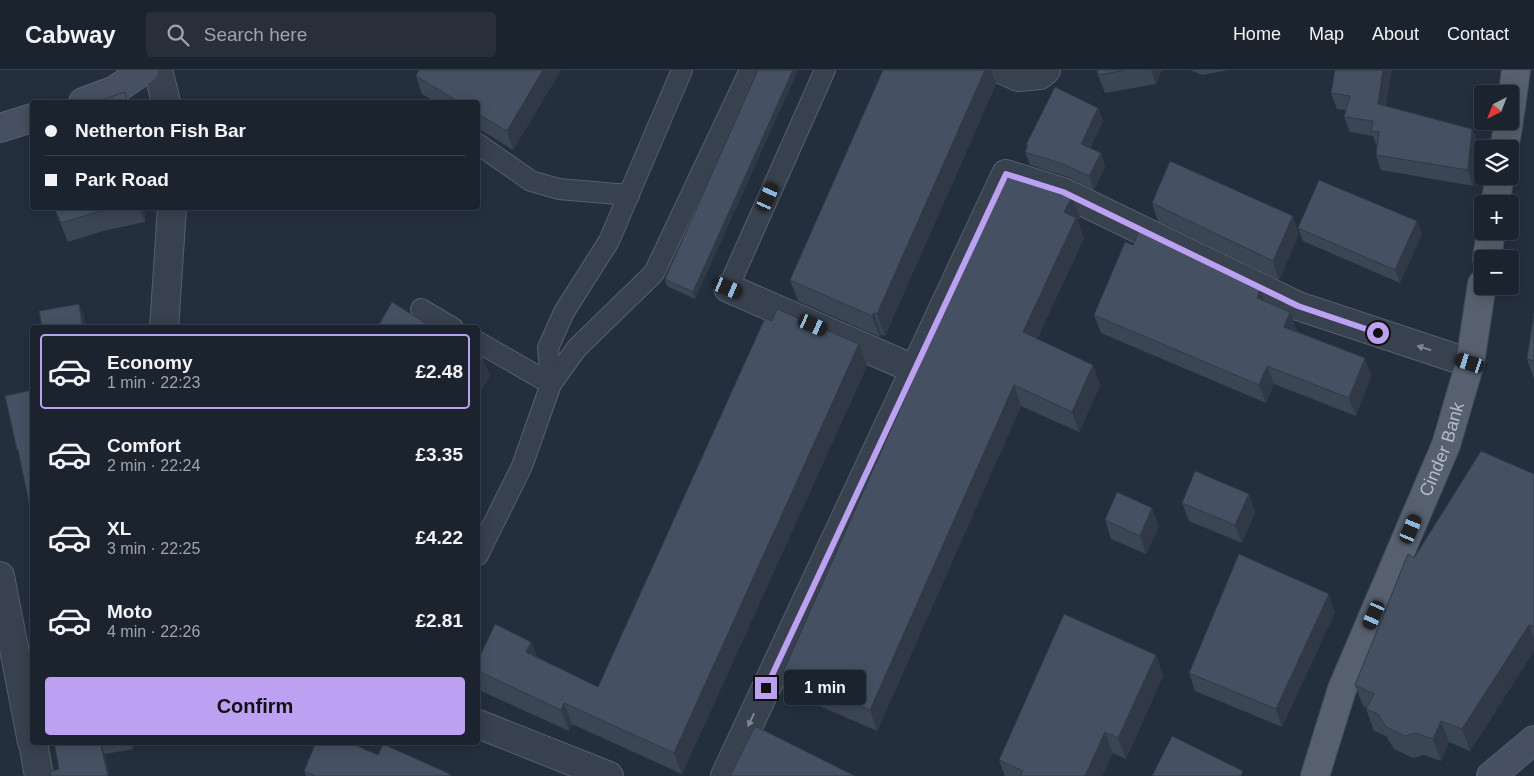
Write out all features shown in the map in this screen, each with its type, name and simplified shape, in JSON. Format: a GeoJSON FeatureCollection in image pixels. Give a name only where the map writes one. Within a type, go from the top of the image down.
{"type":"FeatureCollection","features":[{"type":"Feature","properties":{"kind":"main road"},"geometry":{"type":"LineString","coordinates":[[1514,85],[1516,70]]}},
{"type":"Feature","properties":{"kind":"main road","name":"Cinder Bank"},"geometry":{"type":"LineString","coordinates":[[1316,776],[1342,689],[1446,445],[1470,363],[1480,295]]}},
{"type":"Feature","properties":{"kind":"street"},"geometry":{"type":"LineString","coordinates":[[88,100],[115,90],[144,70]]}},
{"type":"Feature","properties":{"kind":"street"},"geometry":{"type":"LineString","coordinates":[[158,70],[166,100]]}},
{"type":"Feature","properties":{"kind":"street"},"geometry":{"type":"LineString","coordinates":[[1003,70],[1018,77],[1040,75],[1046,70]]}},
{"type":"Feature","properties":{"kind":"street"},"geometry":{"type":"LineString","coordinates":[[0,128],[30,119]]}},
{"type":"Feature","properties":{"kind":"street"},"geometry":{"type":"LineString","coordinates":[[724,776],[916,370],[1006,174],[1063,192],[1298,306],[1470,363]]}},
{"type":"Feature","properties":{"kind":"street"},"geometry":{"type":"LineString","coordinates":[[164,325],[172,210]]}},
{"type":"Feature","properties":{"kind":"street"},"geometry":{"type":"LineString","coordinates":[[728,288],[916,370]]}},
{"type":"Feature","properties":{"kind":"street"},"geometry":{"type":"LineString","coordinates":[[0,576],[30,727]]}},
{"type":"Feature","properties":{"kind":"street"},"geometry":{"type":"LineString","coordinates":[[480,725],[608,776]]}},
{"type":"Feature","properties":{"kind":"street"},"geometry":{"type":"LineString","coordinates":[[1492,776],[1534,740]]}},
{"type":"Feature","properties":{"kind":"street"},"geometry":{"type":"LineString","coordinates":[[34,745],[39,776]]}},
{"type":"Feature","properties":{"kind":"lane"},"geometry":{"type":"LineString","coordinates":[[551,384],[548,348],[564,312],[609,241],[682,70]]}},
{"type":"Feature","properties":{"kind":"lane"},"geometry":{"type":"LineString","coordinates":[[480,551],[522,466],[551,384],[577,348],[654,273],[750,70]]}},
{"type":"Feature","properties":{"kind":"lane"},"geometry":{"type":"LineString","coordinates":[[728,288],[825,70]]}},
{"type":"Feature","properties":{"kind":"lane"},"geometry":{"type":"LineString","coordinates":[[480,145],[531,181],[559,189],[629,195]]}},
{"type":"Feature","properties":{"kind":"lane"},"geometry":{"type":"LineString","coordinates":[[421,309],[448,325]]}},
{"type":"Feature","properties":{"kind":"lane"},"geometry":{"type":"LineString","coordinates":[[480,343],[551,384]]}},
{"type":"Feature","properties":{"kind":"building"},"geometry":{"type":"Polygon","coordinates":[[[419,70],[543,70],[507,131],[480,115],[480,100],[456,100],[416,76],[419,70]]]}},
{"type":"Feature","properties":{"kind":"building"},"geometry":{"type":"Polygon","coordinates":[[[758,70],[793,70],[693,292],[665,279],[758,70]]]}},
{"type":"Feature","properties":{"kind":"building"},"geometry":{"type":"Polygon","coordinates":[[[883,70],[985,70],[877,314],[874,313],[872,316],[790,280],[883,70]]]}},
{"type":"Feature","properties":{"kind":"building"},"geometry":{"type":"Polygon","coordinates":[[[1097,70],[1126,70],[1098,75],[1097,70]]]}},
{"type":"Feature","properties":{"kind":"building"},"geometry":{"type":"Polygon","coordinates":[[[1335,70],[1383,70],[1378,104],[1472,129],[1468,170],[1376,155],[1379,132],[1371,131],[1373,121],[1344,117],[1350,96],[1331,93],[1335,70]]]}},
{"type":"Feature","properties":{"kind":"building"},"geometry":{"type":"Polygon","coordinates":[[[1055,87],[1098,108],[1081,144],[1101,153],[1089,176],[1063,164],[1025,152],[1028,146],[1026,145],[1055,87]]]}},
{"type":"Feature","properties":{"kind":"building"},"geometry":{"type":"Polygon","coordinates":[[[125,92],[127,100],[102,100],[125,92]]]}},
{"type":"Feature","properties":{"kind":"building"},"geometry":{"type":"Polygon","coordinates":[[[1170,161],[1293,216],[1273,261],[1152,203],[1170,161]]]}},
{"type":"Feature","properties":{"kind":"building"},"geometry":{"type":"Polygon","coordinates":[[[1009,173],[1050,186],[1072,197],[1064,212],[1076,218],[1023,332],[1093,365],[1072,412],[1014,385],[870,710],[783,672],[924,355],[1009,173]]]}},
{"type":"Feature","properties":{"kind":"building"},"geometry":{"type":"Polygon","coordinates":[[[1319,180],[1417,221],[1395,270],[1298,228],[1319,180]]]}},
{"type":"Feature","properties":{"kind":"building"},"geometry":{"type":"Polygon","coordinates":[[[55,210],[109,210],[97,212],[61,223],[55,210]]]}},
{"type":"Feature","properties":{"kind":"building"},"geometry":{"type":"Polygon","coordinates":[[[1139,231],[1260,290],[1257,298],[1290,312],[1284,327],[1365,358],[1349,398],[1267,366],[1259,385],[1094,315],[1125,242],[1133,245],[1139,231]]]}},
{"type":"Feature","properties":{"kind":"building"},"geometry":{"type":"Polygon","coordinates":[[[392,302],[428,325],[379,325],[392,302]]]}},
{"type":"Feature","properties":{"kind":"building"},"geometry":{"type":"Polygon","coordinates":[[[79,304],[82,325],[41,325],[39,311],[79,304]]]}},
{"type":"Feature","properties":{"kind":"building"},"geometry":{"type":"Polygon","coordinates":[[[777,309],[859,344],[674,753],[564,703],[561,710],[480,672],[480,656],[495,624],[531,642],[526,652],[598,687],[765,318],[772,321],[777,309]]]}},
{"type":"Feature","properties":{"kind":"building"},"geometry":{"type":"Polygon","coordinates":[[[1534,313],[1534,361],[1527,359],[1534,313]]]}},
{"type":"Feature","properties":{"kind":"building"},"geometry":{"type":"Polygon","coordinates":[[[30,390],[30,508],[18,450],[5,396],[30,390]]]}},
{"type":"Feature","properties":{"kind":"building"},"geometry":{"type":"Polygon","coordinates":[[[1481,451],[1534,474],[1534,627],[1529,625],[1462,729],[1441,721],[1433,739],[1416,733],[1405,736],[1386,727],[1378,714],[1366,709],[1374,694],[1355,685],[1408,554],[1414,558],[1481,451]]]}},
{"type":"Feature","properties":{"kind":"building"},"geometry":{"type":"Polygon","coordinates":[[[1195,471],[1249,494],[1235,525],[1182,503],[1195,471]]]}},
{"type":"Feature","properties":{"kind":"building"},"geometry":{"type":"Polygon","coordinates":[[[1117,492],[1152,508],[1140,536],[1105,520],[1117,492]]]}},
{"type":"Feature","properties":{"kind":"building"},"geometry":{"type":"Polygon","coordinates":[[[1239,554],[1329,594],[1276,709],[1189,673],[1239,554]]]}},
{"type":"Feature","properties":{"kind":"building"},"geometry":{"type":"Polygon","coordinates":[[[1064,614],[1156,655],[1118,738],[1105,732],[1085,776],[1020,776],[1023,771],[999,760],[1064,614]]]}},
{"type":"Feature","properties":{"kind":"building"},"geometry":{"type":"Polygon","coordinates":[[[755,726],[855,776],[730,776],[755,726]]]}},
{"type":"Feature","properties":{"kind":"building"},"geometry":{"type":"Polygon","coordinates":[[[1172,736],[1243,771],[1241,776],[1152,776],[1172,736]]]}},
{"type":"Feature","properties":{"kind":"building"},"geometry":{"type":"Polygon","coordinates":[[[55,745],[101,745],[108,776],[51,776],[50,772],[59,769],[55,745]]]}},
{"type":"Feature","properties":{"kind":"building"},"geometry":{"type":"Polygon","coordinates":[[[315,745],[355,745],[378,755],[383,745],[385,745],[450,774],[450,776],[315,776],[304,771],[315,745]]]}},
{"type":"Feature","properties":{"kind":"route"},"geometry":{"type":"LineString","coordinates":[[766,688],[1006,174],[1063,192],[1298,306],[1378,333]]}}]}
